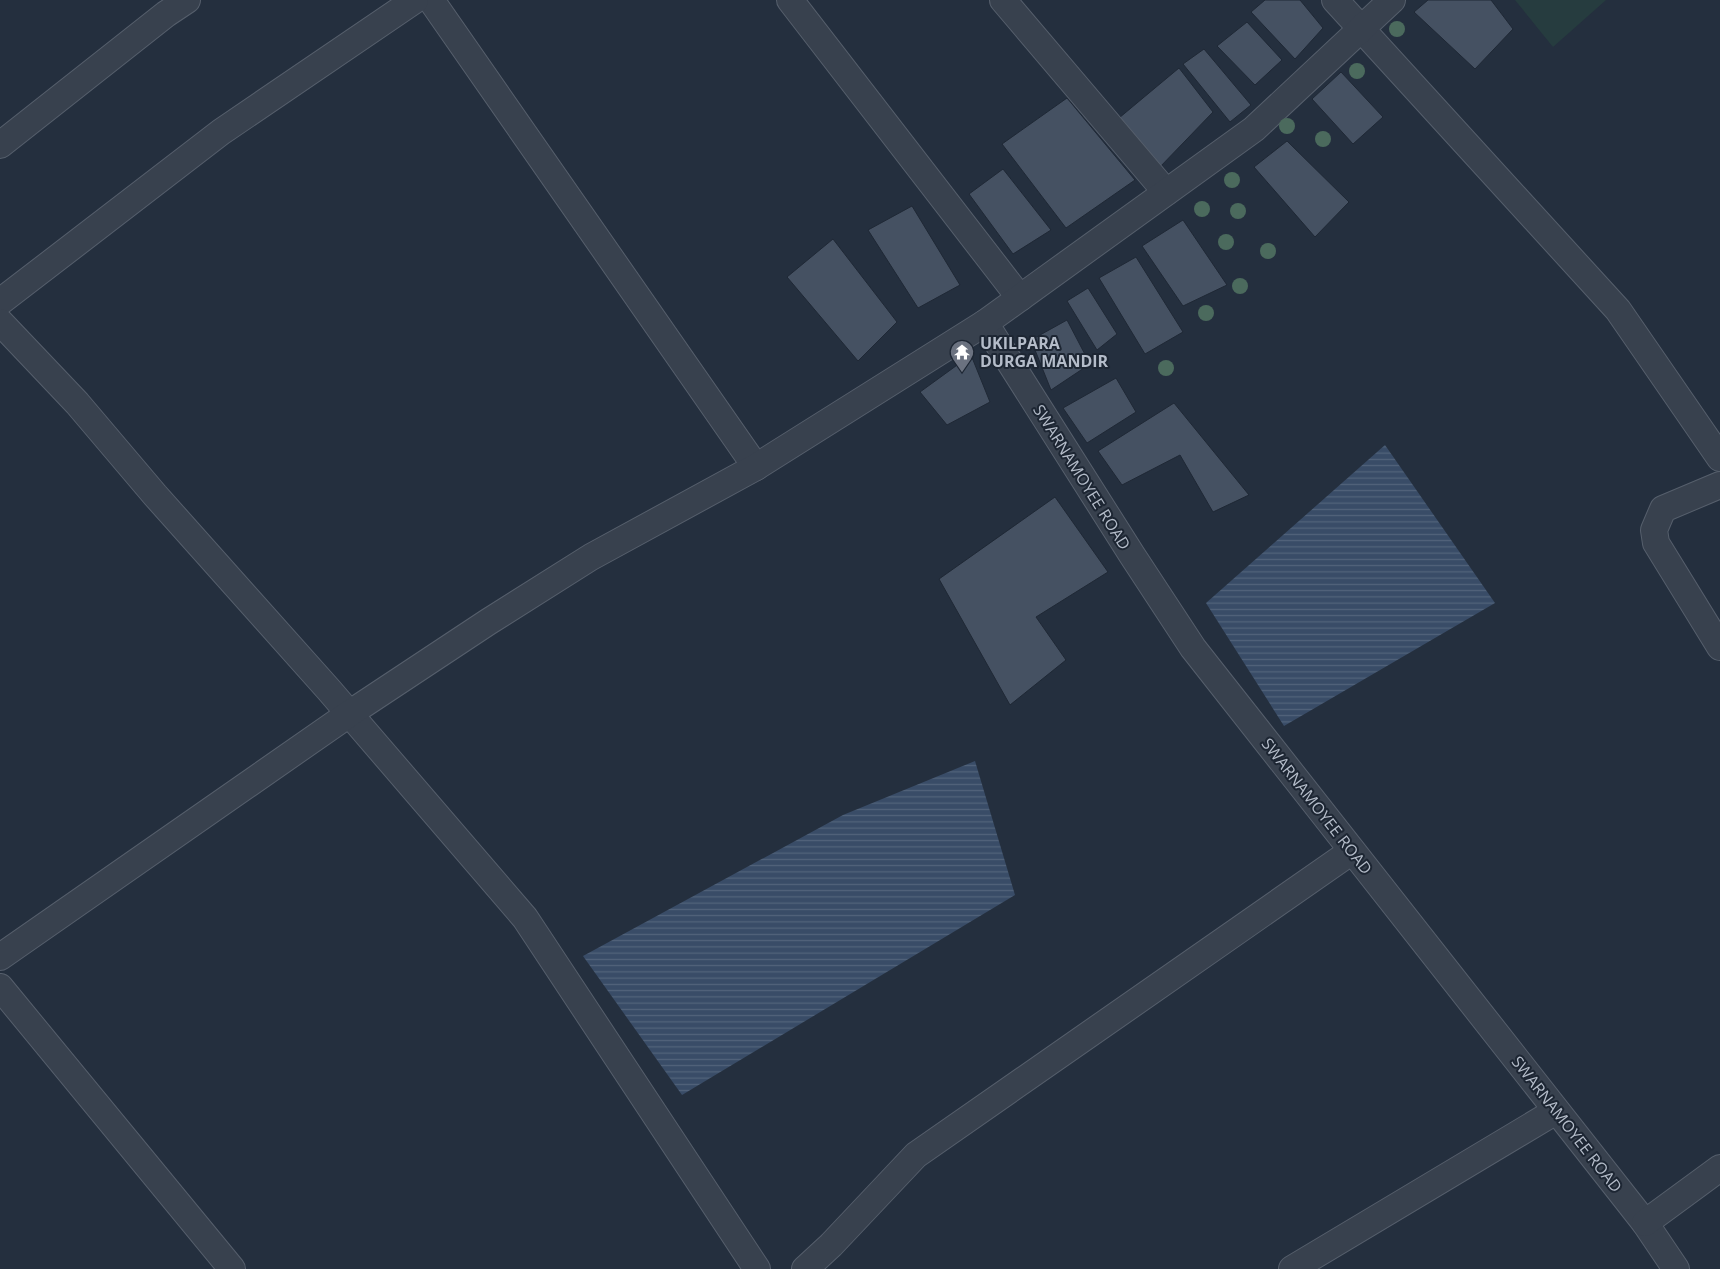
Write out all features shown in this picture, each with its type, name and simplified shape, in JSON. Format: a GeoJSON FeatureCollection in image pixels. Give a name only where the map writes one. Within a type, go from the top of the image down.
{"type":"FeatureCollection","features":[{"type":"Feature","properties":{"kind":"street"},"geometry":{"type":"LineString","coordinates":[[0,145],[186,0]]}},
{"type":"Feature","properties":{"kind":"street"},"geometry":{"type":"LineString","coordinates":[[0,302],[221,132],[415,0]]}},
{"type":"Feature","properties":{"kind":"street"},"geometry":{"type":"LineString","coordinates":[[432,0],[756,467]]}},
{"type":"Feature","properties":{"kind":"street"},"geometry":{"type":"LineString","coordinates":[[790,0],[1020,298]]}},
{"type":"Feature","properties":{"kind":"street"},"geometry":{"type":"LineString","coordinates":[[1003,0],[1166,192]]}},
{"type":"Feature","properties":{"kind":"street"},"geometry":{"type":"LineString","coordinates":[[1335,0],[1618,310],[1720,458]]}},
{"type":"Feature","properties":{"kind":"street"},"geometry":{"type":"LineString","coordinates":[[0,958],[349,714],[591,557],[756,467],[985,323],[1254,129],[1392,0]]}},
{"type":"Feature","properties":{"kind":"street"},"geometry":{"type":"LineString","coordinates":[[0,322],[77,403],[155,495],[349,714],[525,918],[757,1269]]}},
{"type":"Feature","properties":{"kind":"street","name":"SWARNAMOYEE ROAD"},"geometry":{"type":"LineString","coordinates":[[985,323],[1193,648],[1645,1224],[1676,1269]]}},
{"type":"Feature","properties":{"kind":"street"},"geometry":{"type":"LineString","coordinates":[[1720,485],[1663,509],[1654,530],[1656,543],[1720,647]]}},
{"type":"Feature","properties":{"kind":"street"},"geometry":{"type":"LineString","coordinates":[[805,1269],[831,1245],[916,1155],[1352,851]]}},
{"type":"Feature","properties":{"kind":"street"},"geometry":{"type":"LineString","coordinates":[[0,987],[232,1269]]}},
{"type":"Feature","properties":{"kind":"street"},"geometry":{"type":"LineString","coordinates":[[1292,1269],[1556,1111]]}},
{"type":"Feature","properties":{"kind":"street"},"geometry":{"type":"LineString","coordinates":[[1645,1224],[1720,1168]]}},
{"type":"Feature","properties":{"kind":"green space"},"geometry":{"type":"Polygon","coordinates":[[[1515,0],[1606,0],[1553,47],[1515,0]]]}},
{"type":"Feature","properties":{"kind":"water"},"geometry":{"type":"Polygon","coordinates":[[[1385,445],[1495,603],[1284,726],[1206,603],[1385,445]]]}},
{"type":"Feature","properties":{"kind":"water"},"geometry":{"type":"Polygon","coordinates":[[[975,761],[1015,895],[682,1095],[583,956],[843,815],[975,761]]]}},
{"type":"Feature","properties":{"kind":"building"},"geometry":{"type":"Polygon","coordinates":[[[1265,0],[1300,0],[1323,28],[1295,59],[1251,12],[1265,0]]]}},
{"type":"Feature","properties":{"kind":"building"},"geometry":{"type":"Polygon","coordinates":[[[1428,0],[1491,0],[1513,29],[1475,69],[1414,12],[1428,0]]]}},
{"type":"Feature","properties":{"kind":"building"},"geometry":{"type":"Polygon","coordinates":[[[1247,22],[1282,60],[1255,85],[1217,46],[1247,22]]]}},
{"type":"Feature","properties":{"kind":"building"},"geometry":{"type":"Polygon","coordinates":[[[1204,49],[1251,105],[1230,122],[1183,64],[1204,49]]]}},
{"type":"Feature","properties":{"kind":"building"},"geometry":{"type":"Polygon","coordinates":[[[1179,68],[1213,112],[1159,168],[1113,123],[1179,68]]]}},
{"type":"Feature","properties":{"kind":"building"},"geometry":{"type":"Polygon","coordinates":[[[1341,72],[1383,117],[1353,144],[1312,99],[1341,72]]]}},
{"type":"Feature","properties":{"kind":"building"},"geometry":{"type":"Polygon","coordinates":[[[1067,98],[1135,180],[1066,228],[1002,144],[1067,98]]]}},
{"type":"Feature","properties":{"kind":"building"},"geometry":{"type":"Polygon","coordinates":[[[1287,141],[1349,202],[1315,237],[1254,167],[1287,141]]]}},
{"type":"Feature","properties":{"kind":"building"},"geometry":{"type":"Polygon","coordinates":[[[1003,169],[1051,230],[1013,254],[969,194],[1003,169]]]}},
{"type":"Feature","properties":{"kind":"building"},"geometry":{"type":"Polygon","coordinates":[[[912,206],[960,285],[918,308],[868,230],[912,206]]]}},
{"type":"Feature","properties":{"kind":"building"},"geometry":{"type":"Polygon","coordinates":[[[1183,220],[1227,285],[1183,306],[1142,246],[1183,220]]]}},
{"type":"Feature","properties":{"kind":"building"},"geometry":{"type":"Polygon","coordinates":[[[833,239],[897,322],[858,361],[787,277],[833,239]]]}},
{"type":"Feature","properties":{"kind":"building"},"geometry":{"type":"Polygon","coordinates":[[[1136,257],[1183,332],[1145,354],[1099,278],[1136,257]]]}},
{"type":"Feature","properties":{"kind":"building"},"geometry":{"type":"Polygon","coordinates":[[[1088,288],[1117,334],[1097,350],[1067,301],[1088,288]]]}},
{"type":"Feature","properties":{"kind":"building"},"geometry":{"type":"Polygon","coordinates":[[[1067,320],[1090,364],[1051,390],[1031,340],[1067,320]]]}},
{"type":"Feature","properties":{"kind":"building","name":"UKILPARA DURGA MANDIR"},"geometry":{"type":"Polygon","coordinates":[[[971,355],[990,402],[947,425],[920,392],[971,355]]]}},
{"type":"Feature","properties":{"kind":"building"},"geometry":{"type":"Polygon","coordinates":[[[1116,378],[1136,412],[1087,443],[1063,408],[1116,378]]]}},
{"type":"Feature","properties":{"kind":"building"},"geometry":{"type":"Polygon","coordinates":[[[1174,403],[1249,495],[1213,512],[1180,455],[1122,485],[1098,451],[1174,403]]]}},
{"type":"Feature","properties":{"kind":"building"},"geometry":{"type":"Polygon","coordinates":[[[1055,497],[1108,572],[1036,617],[1066,660],[1010,705],[939,579],[1055,497]]]}},
{"type":"Feature","properties":{"kind":"place","name":"UKILPARA DURGA MANDIR"},"geometry":{"type":"Point","coordinates":[962,373]}}]}
